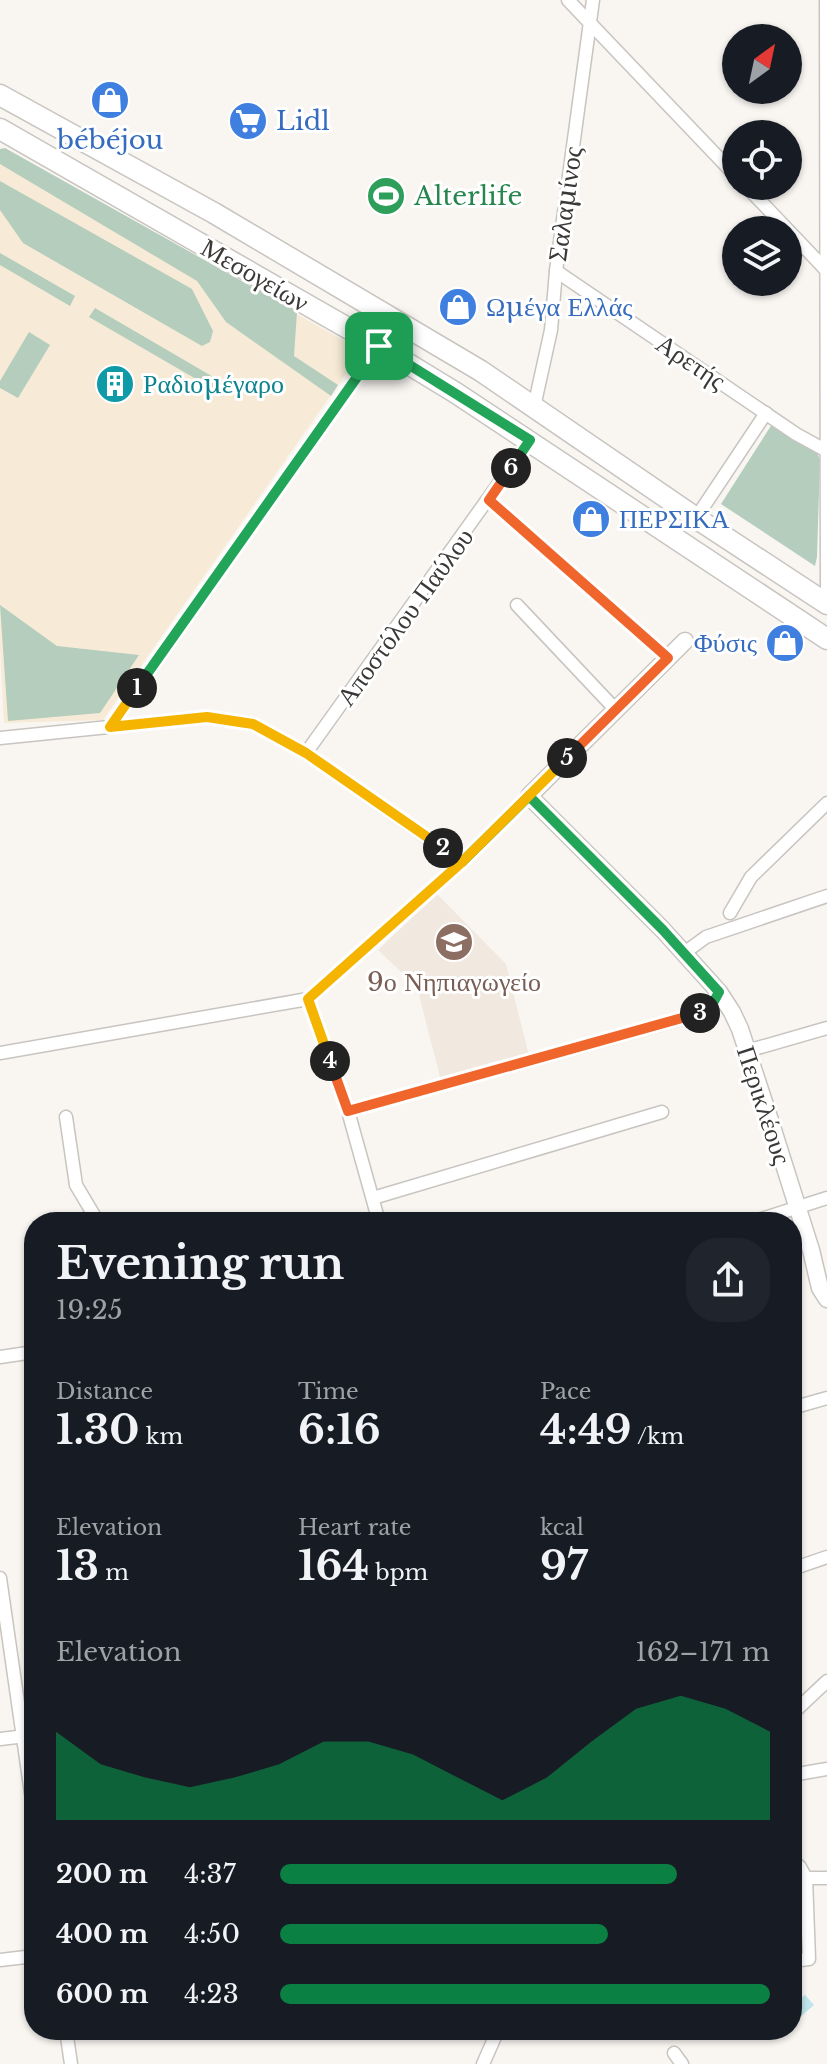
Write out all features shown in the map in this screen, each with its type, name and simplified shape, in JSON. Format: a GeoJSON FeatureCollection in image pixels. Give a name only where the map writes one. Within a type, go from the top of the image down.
{"type":"FeatureCollection","features":[{"type":"Feature","properties":{"kind":"main road","name":"Μεσογείων"},"geometry":{"type":"LineString","coordinates":[[0,95],[214,213],[481,371],[827,604]]}},
{"type":"Feature","properties":{"kind":"main road","name":"Μεσογείων"},"geometry":{"type":"LineString","coordinates":[[0,129],[379,346],[530,440],[827,639]]}},
{"type":"Feature","properties":{"kind":"street"},"geometry":{"type":"LineString","coordinates":[[568,0],[722,161]]}},
{"type":"Feature","properties":{"kind":"street","name":"Σαλαμίνος"},"geometry":{"type":"LineString","coordinates":[[534,407],[546,358],[593,0]]}},
{"type":"Feature","properties":{"kind":"street"},"geometry":{"type":"LineString","coordinates":[[826,0],[827,604]]}},
{"type":"Feature","properties":{"kind":"street"},"geometry":{"type":"LineString","coordinates":[[760,200],[826,270]]}},
{"type":"Feature","properties":{"kind":"street"},"geometry":{"type":"LineString","coordinates":[[803,245],[815,245],[826,237]]}},
{"type":"Feature","properties":{"kind":"street","name":"Αρετής"},"geometry":{"type":"LineString","coordinates":[[556,271],[827,451]]}},
{"type":"Feature","properties":{"kind":"street"},"geometry":{"type":"LineString","coordinates":[[110,727],[379,346]]}},
{"type":"Feature","properties":{"kind":"street"},"geometry":{"type":"LineString","coordinates":[[696,518],[766,413]]}},
{"type":"Feature","properties":{"kind":"street","name":"Αποστόλου Παύλου"},"geometry":{"type":"LineString","coordinates":[[306,753],[530,440]]}},
{"type":"Feature","properties":{"kind":"street"},"geometry":{"type":"LineString","coordinates":[[489,500],[668,658]]}},
{"type":"Feature","properties":{"kind":"street"},"geometry":{"type":"LineString","coordinates":[[517,605],[616,710]]}},
{"type":"Feature","properties":{"kind":"street"},"geometry":{"type":"LineString","coordinates":[[0,1053],[308,999],[462,862],[685,641]]}},
{"type":"Feature","properties":{"kind":"street"},"geometry":{"type":"LineString","coordinates":[[0,738],[223,718],[261,727],[306,753],[462,862]]}},
{"type":"Feature","properties":{"kind":"street","name":"Περικλέους"},"geometry":{"type":"LineString","coordinates":[[529,796],[719,992],[740,1029],[798,1212]]}},
{"type":"Feature","properties":{"kind":"street"},"geometry":{"type":"LineString","coordinates":[[730,913],[751,877],[827,803]]}},
{"type":"Feature","properties":{"kind":"street"},"geometry":{"type":"LineString","coordinates":[[684,953],[706,937],[827,896]]}},
{"type":"Feature","properties":{"kind":"street"},"geometry":{"type":"LineString","coordinates":[[348,1111],[702,1013],[712,1005],[719,992]]}},
{"type":"Feature","properties":{"kind":"street"},"geometry":{"type":"LineString","coordinates":[[308,999],[348,1111],[376,1212]]}},
{"type":"Feature","properties":{"kind":"street"},"geometry":{"type":"LineString","coordinates":[[747,1051],[827,1028]]}},
{"type":"Feature","properties":{"kind":"street"},"geometry":{"type":"LineString","coordinates":[[373,1198],[662,1112]]}},
{"type":"Feature","properties":{"kind":"street"},"geometry":{"type":"LineString","coordinates":[[66,1117],[76,1185],[92,1212]]}},
{"type":"Feature","properties":{"kind":"street"},"geometry":{"type":"LineString","coordinates":[[781,1212],[827,1198]]}},
{"type":"Feature","properties":{"kind":"street","name":"Περικλέους"},"geometry":{"type":"LineString","coordinates":[[802,1224],[820,1288],[827,1299]]}},
{"type":"Feature","properties":{"kind":"street"},"geometry":{"type":"LineString","coordinates":[[0,1357],[24,1353]]}},
{"type":"Feature","properties":{"kind":"street"},"geometry":{"type":"LineString","coordinates":[[802,1405],[827,1398]]}},
{"type":"Feature","properties":{"kind":"street"},"geometry":{"type":"LineString","coordinates":[[802,1566],[827,1557]]}},
{"type":"Feature","properties":{"kind":"street"},"geometry":{"type":"LineString","coordinates":[[0,1578],[24,1714]]}},
{"type":"Feature","properties":{"kind":"street"},"geometry":{"type":"LineString","coordinates":[[802,1705],[827,1681]]}},
{"type":"Feature","properties":{"kind":"street"},"geometry":{"type":"LineString","coordinates":[[0,1739],[24,1736]]}},
{"type":"Feature","properties":{"kind":"street"},"geometry":{"type":"LineString","coordinates":[[802,1773],[827,1769]]}},
{"type":"Feature","properties":{"kind":"street"},"geometry":{"type":"LineString","coordinates":[[802,1871],[806,1878],[809,1959],[802,1960]]}},
{"type":"Feature","properties":{"kind":"street"},"geometry":{"type":"LineString","coordinates":[[806,1878],[827,1878]]}},
{"type":"Feature","properties":{"kind":"street"},"geometry":{"type":"LineString","coordinates":[[0,1960],[24,1957]]}},
{"type":"Feature","properties":{"kind":"street"},"geometry":{"type":"LineString","coordinates":[[67,2040],[71,2064]]}},
{"type":"Feature","properties":{"kind":"street"},"geometry":{"type":"LineString","coordinates":[[483,2064],[494,2040]]}},
{"type":"Feature","properties":{"kind":"shaded area"},"geometry":{"type":"Polygon","coordinates":[[[5,148],[362,351],[103,720],[4,723],[0,647],[0,149],[5,148]]]}},
{"type":"Feature","properties":{"kind":"shaded area"},"geometry":{"type":"Polygon","coordinates":[[[437,894],[506,964],[529,1055],[440,1077],[417,987],[378,950],[437,894]]]}},
{"type":"Feature","properties":{"kind":"green space"},"geometry":{"type":"Polygon","coordinates":[[[5,148],[297,312],[294,356],[338,385],[331,396],[226,322],[197,281],[0,164],[0,149],[5,148]]]}},
{"type":"Feature","properties":{"kind":"green space"},"geometry":{"type":"Polygon","coordinates":[[[0,181],[192,289],[213,331],[210,342],[202,346],[23,243],[0,210],[0,181]]]}},
{"type":"Feature","properties":{"kind":"green space"},"geometry":{"type":"Polygon","coordinates":[[[0,253],[75,296],[70,306],[0,265],[0,253]]]}},
{"type":"Feature","properties":{"kind":"green space"},"geometry":{"type":"Polygon","coordinates":[[[95,308],[227,385],[222,394],[89,317],[95,308]]]}},
{"type":"Feature","properties":{"kind":"green space"},"geometry":{"type":"Polygon","coordinates":[[[29,332],[50,345],[18,398],[0,388],[0,381],[29,332]]]}},
{"type":"Feature","properties":{"kind":"green space"},"geometry":{"type":"Polygon","coordinates":[[[774,421],[817,452],[820,460],[815,566],[721,504],[774,421]]]}},
{"type":"Feature","properties":{"kind":"green space"},"geometry":{"type":"Polygon","coordinates":[[[0,605],[57,646],[139,655],[100,713],[8,721],[0,605]]]}},
{"type":"Feature","properties":{"kind":"water"},"geometry":{"type":"Polygon","coordinates":[[[805,1995],[814,2005],[802,2015],[802,1997],[805,1995]]]}},
{"type":"Feature","properties":{"kind":"place","name":"bébéjou"},"geometry":{"type":"Point","coordinates":[110,100]}},
{"type":"Feature","properties":{"kind":"place","name":"Lidl"},"geometry":{"type":"Point","coordinates":[248,121]}},
{"type":"Feature","properties":{"kind":"place","name":"Alterlife"},"geometry":{"type":"Point","coordinates":[386,196]}},
{"type":"Feature","properties":{"kind":"place","name":"Ωμέγα Ελλάς"},"geometry":{"type":"Point","coordinates":[458,307]}},
{"type":"Feature","properties":{"kind":"place","name":"Ραδιομέγαρο"},"geometry":{"type":"Point","coordinates":[115,384]}},
{"type":"Feature","properties":{"kind":"place","name":"ΠΕΡΣΙΚΑ"},"geometry":{"type":"Point","coordinates":[591,519]}},
{"type":"Feature","properties":{"kind":"place","name":"Φύσις"},"geometry":{"type":"Point","coordinates":[785,643]}},
{"type":"Feature","properties":{"kind":"place","name":"9ο Νηπιαγωγείο"},"geometry":{"type":"Point","coordinates":[454,942]}},
{"type":"Feature","properties":{"kind":"route"},"geometry":{"type":"LineString","coordinates":[[379,346],[110,727],[207,717],[253,724],[306,753],[462,862],[529,796],[663,930],[719,992],[712,1005],[702,1013],[348,1111],[308,999],[462,862],[668,658],[489,500],[530,440],[379,346]]}}]}
